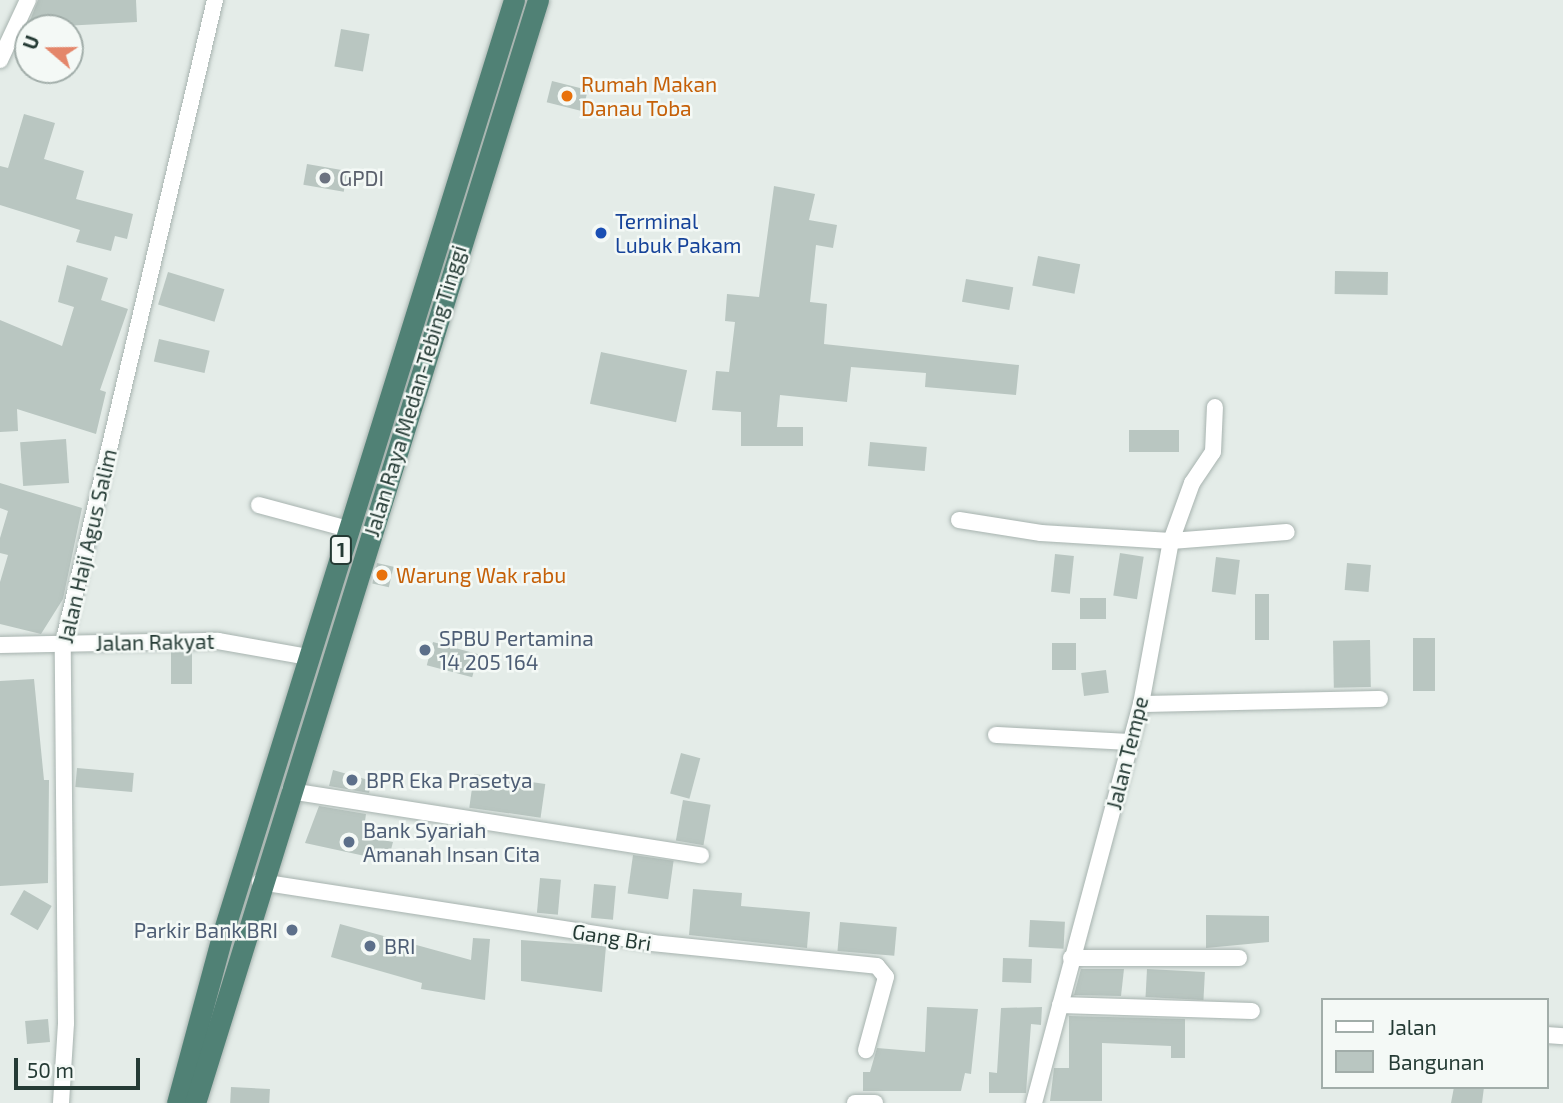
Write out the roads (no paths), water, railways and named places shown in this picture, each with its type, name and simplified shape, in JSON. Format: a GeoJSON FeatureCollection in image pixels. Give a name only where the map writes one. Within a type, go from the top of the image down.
{"type":"FeatureCollection","features":[{"type":"Feature","properties":{"kind":"highway","name":"Jalan Raya Medan-Tebing Tinggi"},"geometry":{"type":"LineString","coordinates":[[195,1103],[260,882],[290,791],[470,144],[514,0]]}},
{"type":"Feature","properties":{"kind":"highway","name":"Jalan Raya Medan-Tebing Tinggi"},"geometry":{"type":"LineString","coordinates":[[177,1103],[348,529],[420,331],[490,151],[537,0]]}},
{"type":"Feature","properties":{"kind":"highway"},"geometry":{"type":"LineString","coordinates":[[470,144],[490,151]]}},
{"type":"Feature","properties":{"kind":"street"},"geometry":{"type":"LineString","coordinates":[[0,60],[28,0]]}},
{"type":"Feature","properties":{"kind":"street","name":"Jalan Haji Agus Salim"},"geometry":{"type":"LineString","coordinates":[[61,1103],[66,1023],[63,644],[215,0]]}},
{"type":"Feature","properties":{"kind":"street","name":"Jalan Tempe"},"geometry":{"type":"LineString","coordinates":[[1034,1103],[1141,704],[1171,541],[1192,483],[1210,461],[1215,407]]}},
{"type":"Feature","properties":{"kind":"street"},"geometry":{"type":"LineString","coordinates":[[259,505],[348,529]]}},
{"type":"Feature","properties":{"kind":"street"},"geometry":{"type":"LineString","coordinates":[[959,520],[1041,533],[1171,541],[1287,532]]}},
{"type":"Feature","properties":{"kind":"street","name":"Jalan Rakyat"},"geometry":{"type":"LineString","coordinates":[[0,645],[218,641],[308,657]]}},
{"type":"Feature","properties":{"kind":"street"},"geometry":{"type":"LineString","coordinates":[[1141,704],[1380,699]]}},
{"type":"Feature","properties":{"kind":"street"},"geometry":{"type":"LineString","coordinates":[[996,735],[1131,742]]}},
{"type":"Feature","properties":{"kind":"street"},"geometry":{"type":"LineString","coordinates":[[290,791],[701,855]]}},
{"type":"Feature","properties":{"kind":"street","name":"Gang Bri"},"geometry":{"type":"LineString","coordinates":[[260,882],[646,942],[877,966],[886,977],[866,1050]]}},
{"type":"Feature","properties":{"kind":"street"},"geometry":{"type":"LineString","coordinates":[[1071,958],[1239,958]]}},
{"type":"Feature","properties":{"kind":"street"},"geometry":{"type":"LineString","coordinates":[[1060,1006],[1252,1011]]}},
{"type":"Feature","properties":{"kind":"street"},"geometry":{"type":"LineString","coordinates":[[855,1103],[875,1103]]}},
{"type":"Feature","properties":{"kind":"place","name":"Rumah Makan Danau Toba"},"geometry":{"type":"Point","coordinates":[567,96]}},
{"type":"Feature","properties":{"kind":"place","name":"GPDI"},"geometry":{"type":"Point","coordinates":[325,178]}},
{"type":"Feature","properties":{"kind":"place","name":"Terminal Lubuk Pakam"},"geometry":{"type":"Point","coordinates":[601,233]}},
{"type":"Feature","properties":{"kind":"place","name":"Warung Wak rabu"},"geometry":{"type":"Point","coordinates":[382,575]}},
{"type":"Feature","properties":{"kind":"place","name":"SPBU Pertamina 14 205 164"},"geometry":{"type":"Point","coordinates":[425,650]}},
{"type":"Feature","properties":{"kind":"place","name":"BPR Eka Prasetya"},"geometry":{"type":"Point","coordinates":[352,780]}},
{"type":"Feature","properties":{"kind":"place","name":"Bank Syariah Amanah Insan Cita"},"geometry":{"type":"Point","coordinates":[349,842]}},
{"type":"Feature","properties":{"kind":"place","name":"Parkir Bank BRI"},"geometry":{"type":"Point","coordinates":[292,930]}},
{"type":"Feature","properties":{"kind":"place","name":"BRI"},"geometry":{"type":"Point","coordinates":[370,946]}}]}
